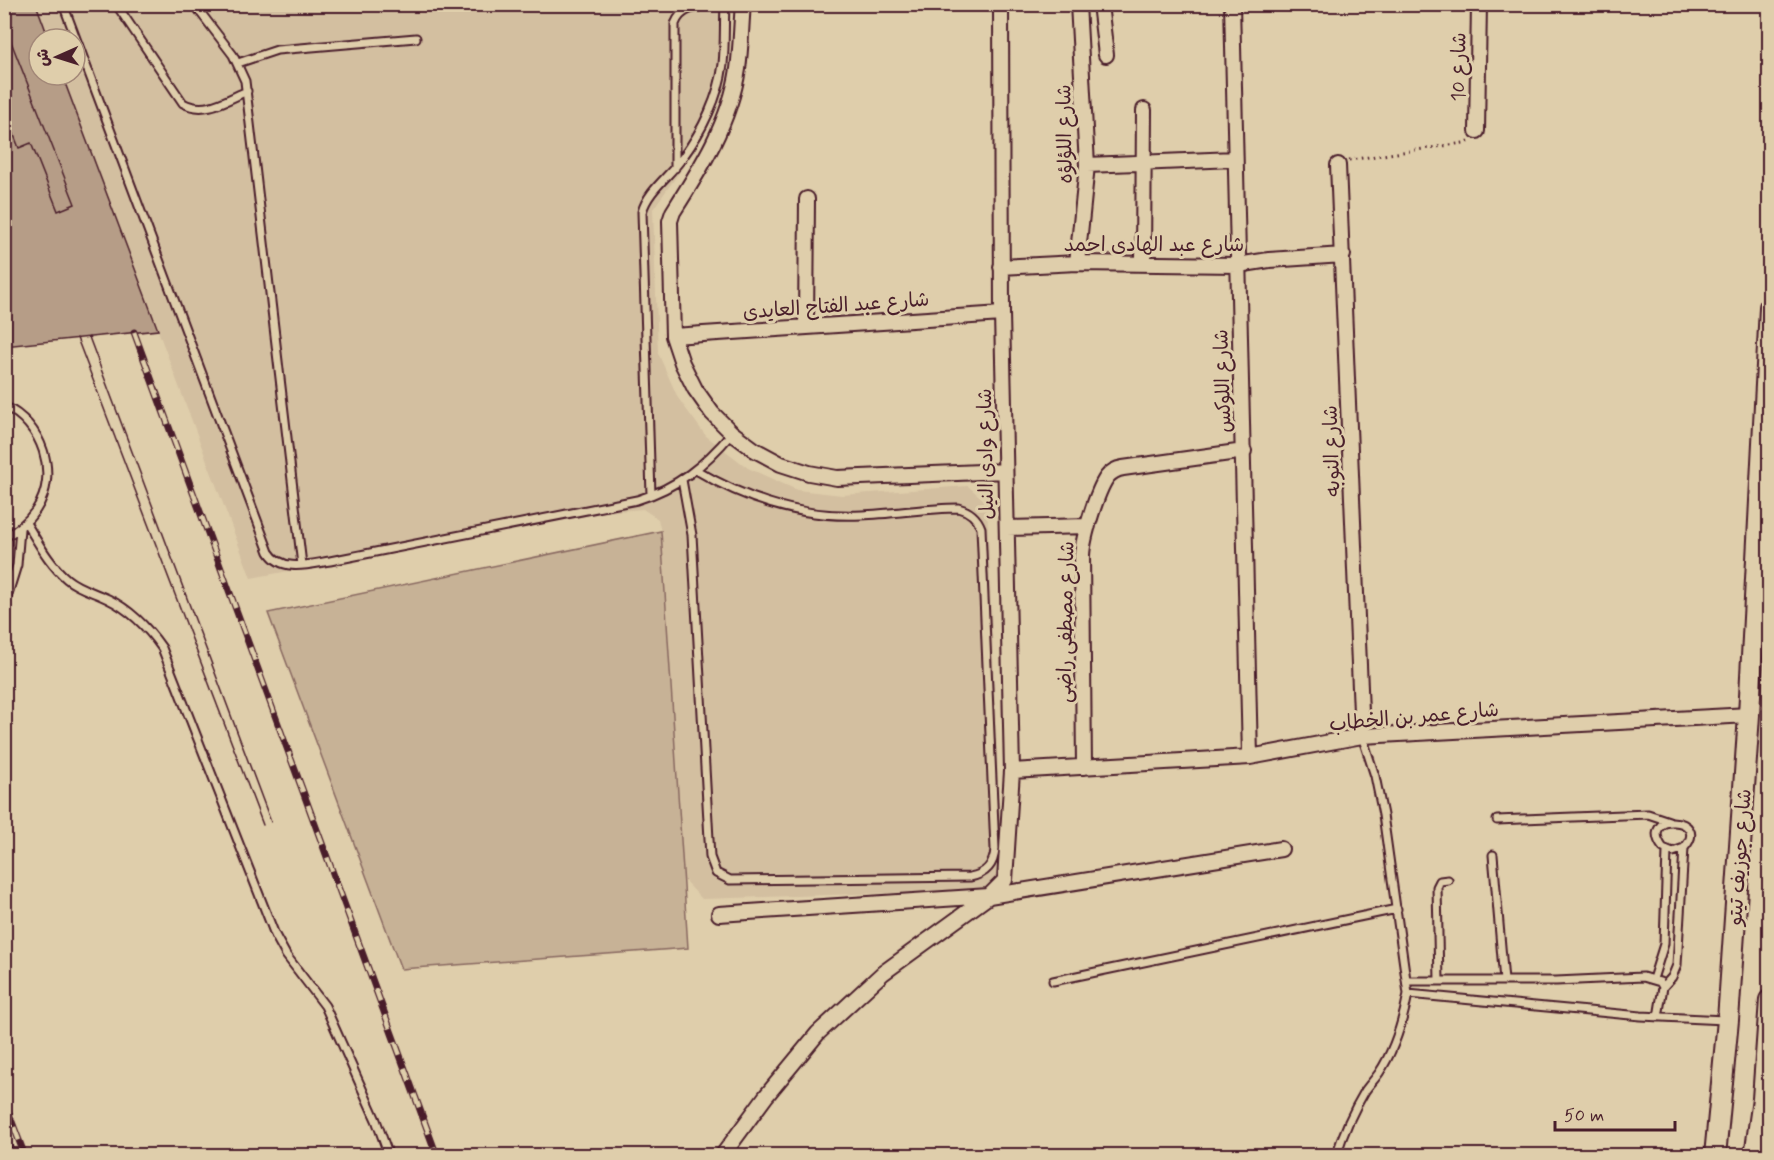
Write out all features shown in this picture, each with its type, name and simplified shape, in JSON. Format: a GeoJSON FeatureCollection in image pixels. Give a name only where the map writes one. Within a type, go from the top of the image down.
{"type":"FeatureCollection","features":[{"type":"Feature","properties":{"kind":"main road","name":"شارع جوزيف تيتو"},"geometry":{"type":"LineString","coordinates":[[1715,1155],[1728,1020],[1749,715],[1770,307]]}},
{"type":"Feature","properties":{"kind":"main road"},"geometry":{"type":"LineString","coordinates":[[1755,1155],[1763,1099],[1770,1000]]}},
{"type":"Feature","properties":{"kind":"street"},"geometry":{"type":"LineString","coordinates":[[743,4],[738,70],[723,124],[711,150],[673,212],[670,221],[673,336],[682,363],[695,389],[732,433],[755,450],[781,464],[809,473],[837,478],[1005,471]]}},
{"type":"Feature","properties":{"kind":"street","name":"شارع وادى النيل"},"geometry":{"type":"LineString","coordinates":[[990,896],[1005,880],[1012,771],[1001,267],[1001,4]]}},
{"type":"Feature","properties":{"kind":"street","name":"شارع اللؤلؤه"},"geometry":{"type":"LineString","coordinates":[[1077,263],[1087,165],[1078,4]]}},
{"type":"Feature","properties":{"kind":"street"},"geometry":{"type":"LineString","coordinates":[[1100,4],[1106,55]]}},
{"type":"Feature","properties":{"kind":"street","name":"شارع اللوكس"},"geometry":{"type":"LineString","coordinates":[[1232,4],[1250,757]]}},
{"type":"Feature","properties":{"kind":"street","name":"شارع 10"},"geometry":{"type":"LineString","coordinates":[[1477,131],[1479,4]]}},
{"type":"Feature","properties":{"kind":"street"},"geometry":{"type":"LineString","coordinates":[[1143,264],[1144,110]]}},
{"type":"Feature","properties":{"kind":"street"},"geometry":{"type":"LineString","coordinates":[[1087,165],[1235,159]]}},
{"type":"Feature","properties":{"kind":"street","name":"شارع النوبه"},"geometry":{"type":"LineString","coordinates":[[1338,165],[1362,736]]}},
{"type":"Feature","properties":{"kind":"street"},"geometry":{"type":"LineString","coordinates":[[806,326],[807,199]]}},
{"type":"Feature","properties":{"kind":"street","name":"شارع عبد الهادى احمد"},"geometry":{"type":"LineString","coordinates":[[1001,267],[1077,263],[1238,265],[1269,260],[1343,255]]}},
{"type":"Feature","properties":{"kind":"street","name":"شارع عبد الفتاح العايدى"},"geometry":{"type":"LineString","coordinates":[[673,336],[1002,314]]}},
{"type":"Feature","properties":{"kind":"street","name":"شارع مصطفى راضى"},"geometry":{"type":"LineString","coordinates":[[1084,767],[1082,555],[1088,526],[1107,478],[1117,470],[1244,451]]}},
{"type":"Feature","properties":{"kind":"street"},"geometry":{"type":"LineString","coordinates":[[1007,528],[1088,526]]}},
{"type":"Feature","properties":{"kind":"street","name":"شارع عمر بن الخطاب"},"geometry":{"type":"LineString","coordinates":[[1012,771],[1250,757],[1362,736],[1749,715]]}},
{"type":"Feature","properties":{"kind":"street"},"geometry":{"type":"LineString","coordinates":[[719,914],[990,896],[1281,849]]}},
{"type":"Feature","properties":{"kind":"street"},"geometry":{"type":"LineString","coordinates":[[722,1155],[766,1096],[818,1033],[883,973],[990,896]]}},
{"type":"Feature","properties":{"kind":"lane"},"geometry":{"type":"LineString","coordinates":[[63,4],[269,552],[278,562],[284,565],[302,565],[598,508],[651,495],[682,480],[696,470],[732,433]]}},
{"type":"Feature","properties":{"kind":"lane"},"geometry":{"type":"LineString","coordinates":[[116,4],[183,103],[196,108],[209,107],[247,91]]}},
{"type":"Feature","properties":{"kind":"lane"},"geometry":{"type":"LineString","coordinates":[[194,4],[238,63],[247,91],[302,565]]}},
{"type":"Feature","properties":{"kind":"lane"},"geometry":{"type":"LineString","coordinates":[[675,168],[675,24],[685,11],[720,4]]}},
{"type":"Feature","properties":{"kind":"lane"},"geometry":{"type":"LineString","coordinates":[[651,495],[642,219],[647,199],[675,168],[698,133],[716,95],[722,65],[725,4]]}},
{"type":"Feature","properties":{"kind":"lane"},"geometry":{"type":"LineString","coordinates":[[238,63],[277,50],[416,38]]}},
{"type":"Feature","properties":{"kind":"lane"},"geometry":{"type":"LineString","coordinates":[[4,406],[12,409],[27,421],[38,436],[45,453],[47,472],[44,491],[37,508],[20,529],[4,538]]}},
{"type":"Feature","properties":{"kind":"lane"},"geometry":{"type":"LineString","coordinates":[[682,480],[692,536],[710,862],[716,873],[730,880],[970,877],[983,873],[992,863],[995,849],[981,528],[975,517],[970,512],[958,508],[861,515],[803,512],[748,497],[696,470]]}},
{"type":"Feature","properties":{"kind":"lane"},"geometry":{"type":"LineString","coordinates":[[26,523],[49,559],[65,577],[132,614],[162,648],[274,935],[286,955],[325,1006],[376,1120],[389,1155]]}},
{"type":"Feature","properties":{"kind":"lane"},"geometry":{"type":"LineString","coordinates":[[4,607],[17,566],[20,529]]}},
{"type":"Feature","properties":{"kind":"lane"},"geometry":{"type":"LineString","coordinates":[[1336,1155],[1351,1116],[1380,1072],[1397,1038],[1408,994],[1379,794],[1362,736]]}},
{"type":"Feature","properties":{"kind":"lane"},"geometry":{"type":"LineString","coordinates":[[1497,820],[1647,814],[1680,822],[1688,829],[1689,839],[1684,848],[1677,965],[1672,977],[1663,987],[1658,1017]]}},
{"type":"Feature","properties":{"kind":"lane"},"geometry":{"type":"LineString","coordinates":[[1653,979],[1664,944],[1667,851],[1660,843],[1658,832],[1669,821]]}},
{"type":"Feature","properties":{"kind":"lane"},"geometry":{"type":"LineString","coordinates":[[1667,851],[1679,851],[1684,848]]}},
{"type":"Feature","properties":{"kind":"lane"},"geometry":{"type":"LineString","coordinates":[[1493,855],[1504,981]]}},
{"type":"Feature","properties":{"kind":"lane"},"geometry":{"type":"LineString","coordinates":[[1439,981],[1437,887],[1440,881],[1448,880]]}},
{"type":"Feature","properties":{"kind":"lane"},"geometry":{"type":"LineString","coordinates":[[1053,981],[1397,909]]}},
{"type":"Feature","properties":{"kind":"lane"},"geometry":{"type":"LineString","coordinates":[[1407,981],[1585,981],[1643,977],[1660,982],[1663,987]]}},
{"type":"Feature","properties":{"kind":"lane"},"geometry":{"type":"LineString","coordinates":[[1408,994],[1658,1017],[1728,1020]]}},
{"type":"Feature","properties":{"kind":"path"},"geometry":{"type":"LineString","coordinates":[[1338,165],[1342,161],[1464,144],[1473,140],[1477,131]]}},
{"type":"Feature","properties":{"kind":"shaded area"},"geometry":{"type":"Polygon","coordinates":[[[36,5],[726,5],[725,60],[715,110],[694,152],[653,209],[658,353],[678,398],[706,436],[748,468],[797,490],[842,495],[968,486],[987,503],[1002,879],[989,890],[702,899],[683,879],[661,532],[658,519],[643,509],[607,512],[251,578],[67,87],[87,87],[87,27],[44,27],[36,5]]]}},
{"type":"Feature","properties":{"kind":"shaded area"},"geometry":{"type":"Polygon","coordinates":[[[661,531],[688,948],[401,969],[268,613],[661,531]]]}},
{"type":"Feature","properties":{"kind":"building"},"geometry":{"type":"Polygon","coordinates":[[[4,4],[36,4],[45,27],[27,27],[27,87],[67,87],[158,330],[4,346],[4,4]]]}},
{"type":"Feature","properties":{"kind":"building"},"geometry":{"type":"Polygon","coordinates":[[[4,24],[75,204],[58,211],[31,143],[19,148],[4,109],[4,24]]]}},
{"type":"Feature","properties":{"kind":"tram line"},"geometry":{"type":"LineString","coordinates":[[89,337],[271,822]]}},
{"type":"Feature","properties":{"kind":"tram line"},"geometry":{"type":"LineString","coordinates":[[77,338],[263,825]]}},
{"type":"Feature","properties":{"kind":"railway"},"geometry":{"type":"LineString","coordinates":[[134,332],[437,1156]]}},
{"type":"Feature","properties":{"kind":"railway"},"geometry":{"type":"LineString","coordinates":[[4,1101],[25,1156]]}},
{"type":"Feature","properties":{"kind":"railway"},"geometry":{"type":"LineString","coordinates":[[4,1134],[13,1156]]}}]}
